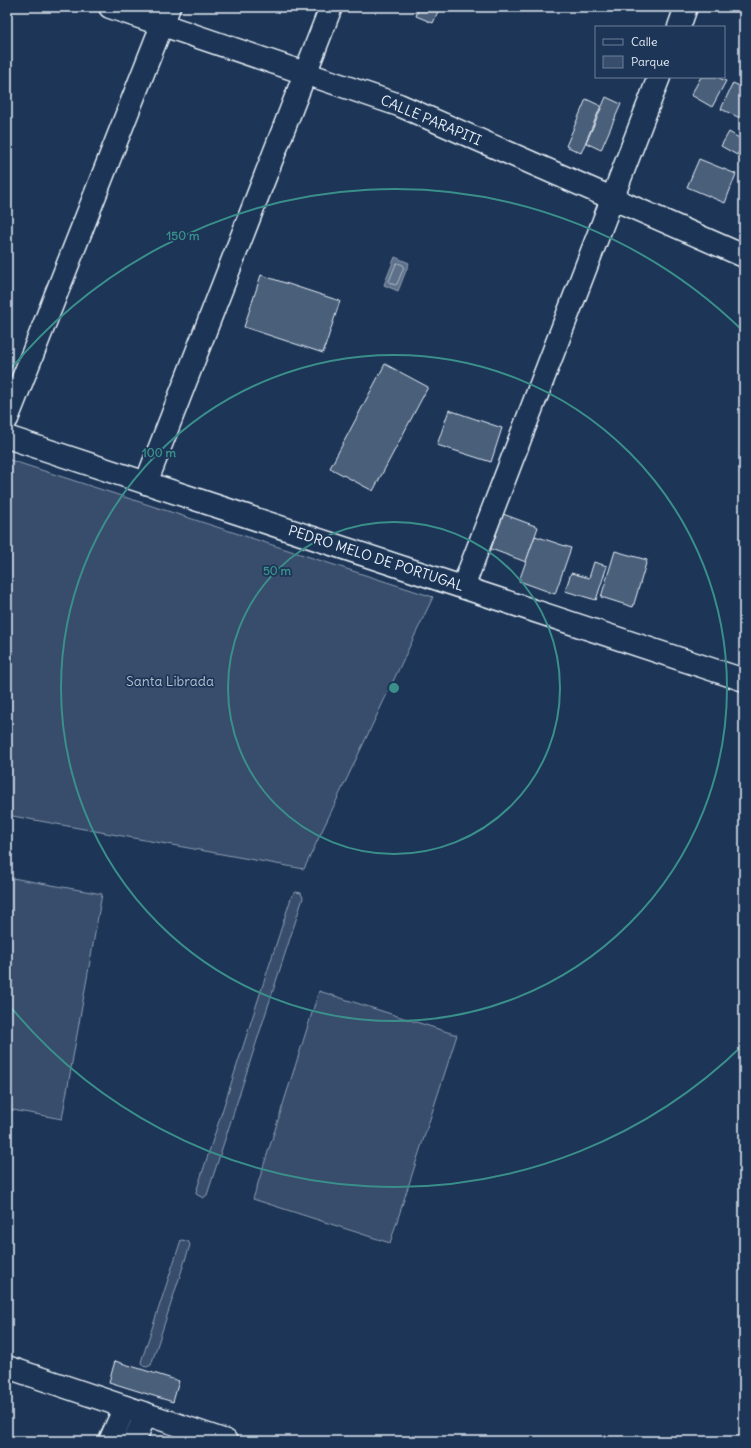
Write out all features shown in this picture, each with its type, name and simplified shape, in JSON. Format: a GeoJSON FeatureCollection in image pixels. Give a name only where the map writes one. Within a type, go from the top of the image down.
{"type":"FeatureCollection","features":[{"type":"Feature","properties":{"kind":"street","name":"CALLE PARAPITI"},"geometry":{"type":"LineString","coordinates":[[110,7],[166,16],[306,73],[399,105],[744,256]]}},
{"type":"Feature","properties":{"kind":"street"},"geometry":{"type":"LineString","coordinates":[[146,483],[331,7]]}},
{"type":"Feature","properties":{"kind":"street"},"geometry":{"type":"LineString","coordinates":[[679,26],[686,7]]}},
{"type":"Feature","properties":{"kind":"street"},"geometry":{"type":"LineString","coordinates":[[7,419],[166,16]]}},
{"type":"Feature","properties":{"kind":"street"},"geometry":{"type":"LineString","coordinates":[[463,587],[659,78]]}},
{"type":"Feature","properties":{"kind":"street","name":"PEDRO MELO DE PORTUGAL"},"geometry":{"type":"LineString","coordinates":[[7,437],[744,680]]}},
{"type":"Feature","properties":{"kind":"street"},"geometry":{"type":"LineString","coordinates":[[7,1367],[226,1441]]}},
{"type":"Feature","properties":{"kind":"street"},"geometry":{"type":"LineString","coordinates":[[110,1441],[135,1411]]}},
{"type":"Feature","properties":{"kind":"street"},"geometry":{"type":"LineString","coordinates":[[134,1441],[135,1411]]}},
{"type":"Feature","properties":{"kind":"green space","name":"Santa Librada"},"geometry":{"type":"Polygon","coordinates":[[[7,459],[433,597],[304,869],[7,815],[7,459]]]}},
{"type":"Feature","properties":{"kind":"green space"},"geometry":{"type":"Polygon","coordinates":[[[7,877],[102,894],[62,1119],[7,1109],[7,877]]]}},
{"type":"Feature","properties":{"kind":"green space"},"geometry":{"type":"Polygon","coordinates":[[[296,892],[301,893],[303,898],[207,1195],[203,1198],[196,1194],[196,1192],[292,895],[296,892]]]}},
{"type":"Feature","properties":{"kind":"green space"},"geometry":{"type":"Polygon","coordinates":[[[319,991],[457,1035],[390,1243],[253,1199],[319,991]]]}},
{"type":"Feature","properties":{"kind":"green space"},"geometry":{"type":"Polygon","coordinates":[[[181,1240],[188,1241],[190,1245],[151,1365],[147,1367],[143,1366],[141,1362],[181,1240]]]}},
{"type":"Feature","properties":{"kind":"water"},"geometry":{"type":"Polygon","coordinates":[[[395,257],[409,263],[398,291],[384,285],[395,257]]]}},
{"type":"Feature","properties":{"kind":"building"},"geometry":{"type":"Polygon","coordinates":[[[419,7],[440,7],[433,23],[416,16],[419,7]]]}},
{"type":"Feature","properties":{"kind":"building"},"geometry":{"type":"Polygon","coordinates":[[[700,78],[719,78],[726,81],[712,107],[691,95],[700,78]]]}},
{"type":"Feature","properties":{"kind":"building"},"geometry":{"type":"Polygon","coordinates":[[[733,83],[744,88],[744,110],[740,118],[721,109],[733,83]]]}},
{"type":"Feature","properties":{"kind":"building"},"geometry":{"type":"Polygon","coordinates":[[[606,97],[621,104],[601,150],[586,143],[606,97]]]}},
{"type":"Feature","properties":{"kind":"building"},"geometry":{"type":"Polygon","coordinates":[[[586,99],[601,106],[581,153],[566,146],[586,99]]]}},
{"type":"Feature","properties":{"kind":"building"},"geometry":{"type":"Polygon","coordinates":[[[729,132],[744,141],[737,155],[721,146],[729,132]]]}},
{"type":"Feature","properties":{"kind":"building"},"geometry":{"type":"Polygon","coordinates":[[[699,159],[736,174],[725,203],[687,187],[699,159]]]}},
{"type":"Feature","properties":{"kind":"building"},"geometry":{"type":"Polygon","coordinates":[[[261,275],[340,301],[323,353],[244,327],[261,275]]]}},
{"type":"Feature","properties":{"kind":"building"},"geometry":{"type":"Polygon","coordinates":[[[385,364],[428,387],[373,491],[330,468],[385,364]]]}},
{"type":"Feature","properties":{"kind":"building"},"geometry":{"type":"Polygon","coordinates":[[[449,410],[502,428],[491,462],[437,445],[449,410]]]}},
{"type":"Feature","properties":{"kind":"building"},"geometry":{"type":"Polygon","coordinates":[[[503,514],[538,527],[526,562],[491,549],[503,514]]]}},
{"type":"Feature","properties":{"kind":"building"},"geometry":{"type":"Polygon","coordinates":[[[535,536],[571,548],[555,594],[519,581],[535,536]]]}},
{"type":"Feature","properties":{"kind":"building"},"geometry":{"type":"Polygon","coordinates":[[[615,551],[647,560],[633,607],[601,597],[615,551]]]}},
{"type":"Feature","properties":{"kind":"building"},"geometry":{"type":"Polygon","coordinates":[[[594,562],[607,566],[596,600],[565,591],[571,573],[589,578],[594,562]]]}},
{"type":"Feature","properties":{"kind":"building"},"geometry":{"type":"Polygon","coordinates":[[[115,1361],[179,1381],[173,1402],[109,1382],[115,1361]]]}}]}
